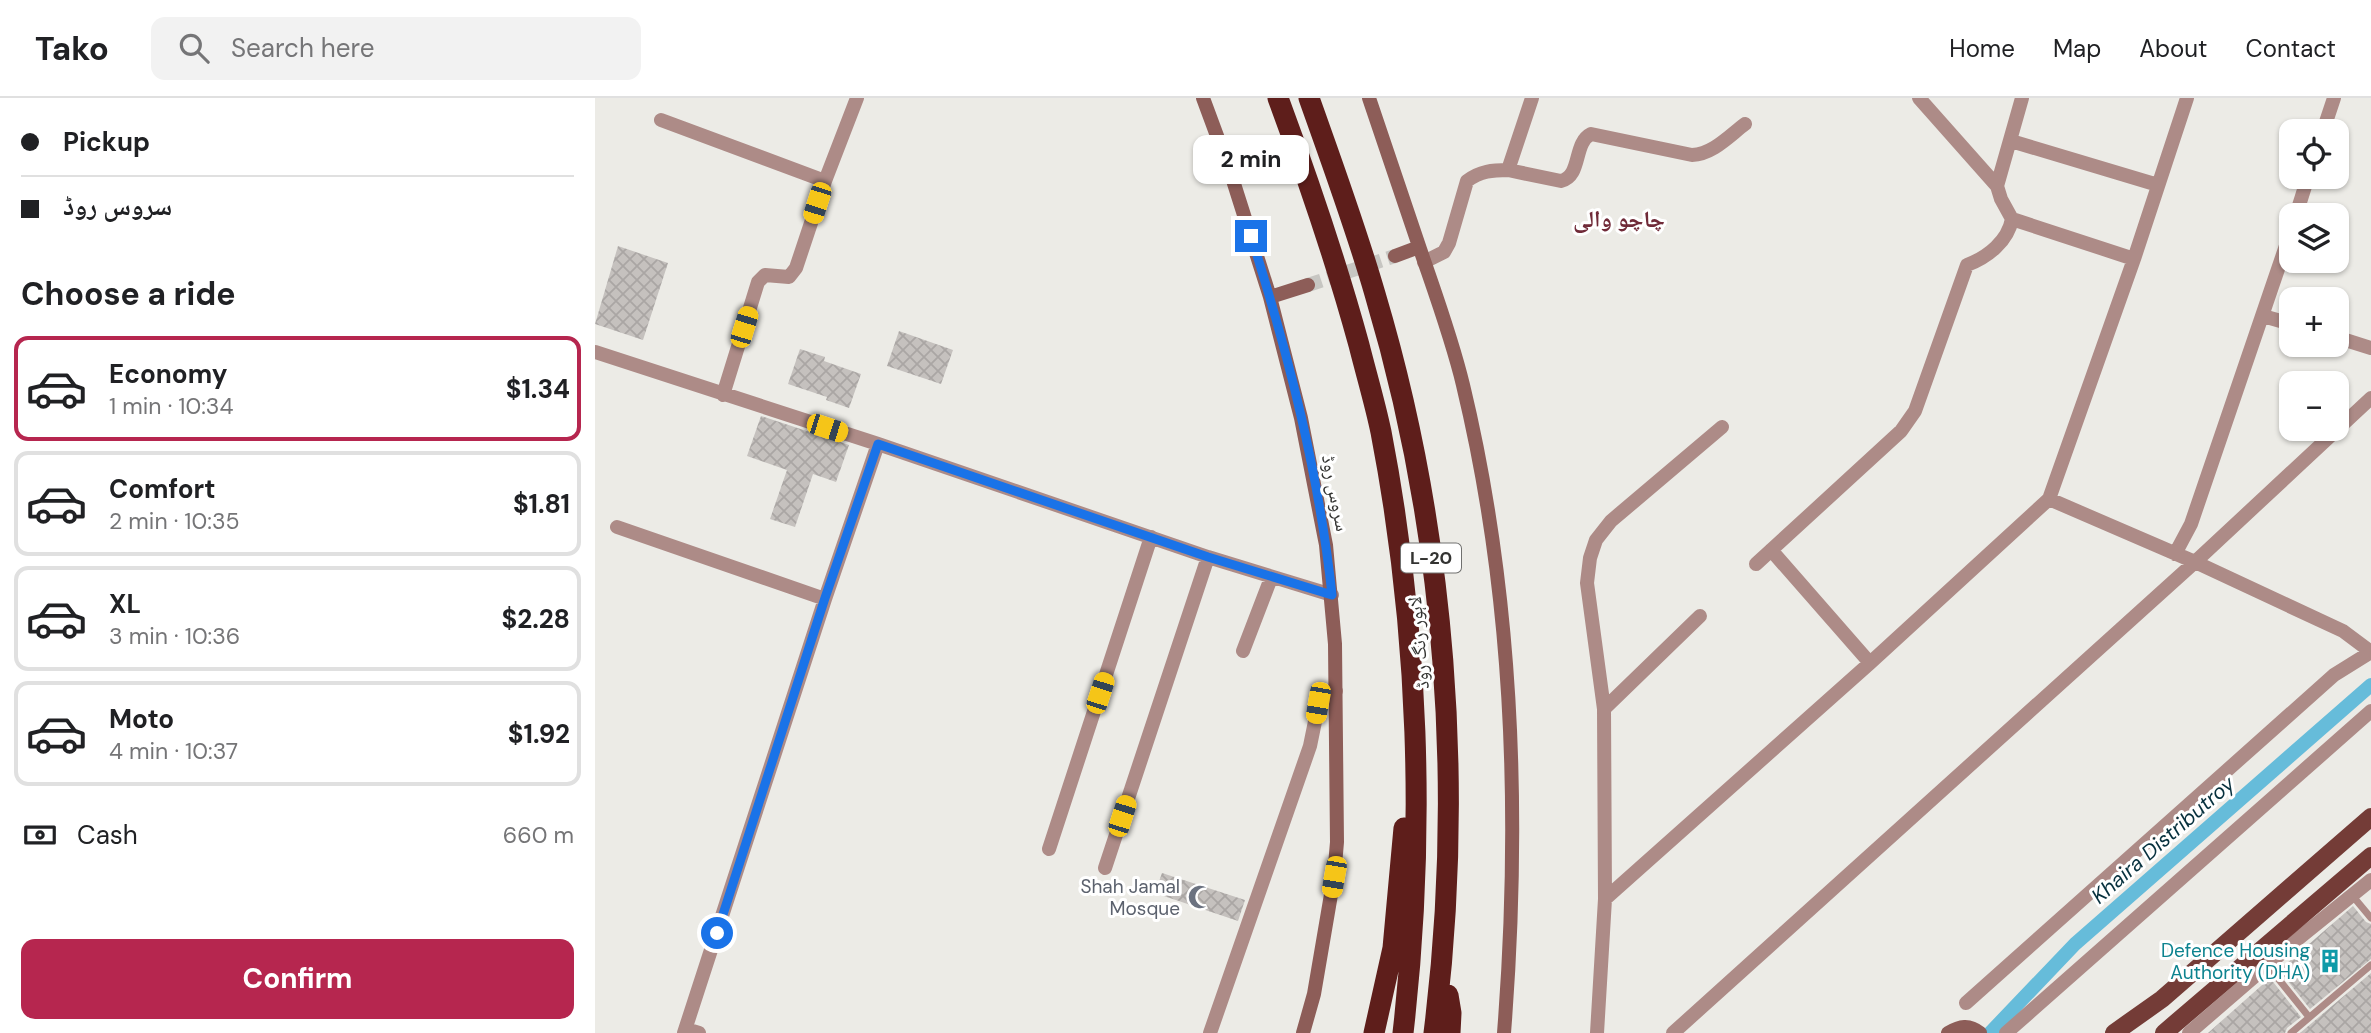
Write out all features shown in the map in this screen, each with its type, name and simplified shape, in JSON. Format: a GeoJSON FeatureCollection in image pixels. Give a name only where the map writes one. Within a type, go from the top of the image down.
{"type":"FeatureCollection","features":[{"type":"Feature","properties":{"kind":"highway","name":"لاہور رنگ روڈ"},"geometry":{"type":"LineString","coordinates":[[1278,98],[1314,195],[1333,256],[1380,430],[1401,552],[1410,646],[1417,816],[1403,1033]]}},
{"type":"Feature","properties":{"kind":"highway","name":"لاہور رنگ روڈ"},"geometry":{"type":"LineString","coordinates":[[1309,98],[1338,176],[1397,375],[1429,543],[1441,632],[1448,750],[1447,901],[1443,966],[1434,1033]]}},
{"type":"Feature","properties":{"kind":"highway"},"geometry":{"type":"LineString","coordinates":[[1374,1033],[1392,948],[1402,839],[1416,759]]}},
{"type":"Feature","properties":{"kind":"highway"},"geometry":{"type":"LineString","coordinates":[[1443,966],[1451,1013],[1450,1033]]}},
{"type":"Feature","properties":{"kind":"main road"},"geometry":{"type":"LineString","coordinates":[[2114,1033],[2162,999],[2371,817]]}},
{"type":"Feature","properties":{"kind":"main road"},"geometry":{"type":"LineString","coordinates":[[2164,1033],[2263,960],[2347,889],[2371,856]]}},
{"type":"Feature","properties":{"kind":"street"},"geometry":{"type":"LineString","coordinates":[[723,395],[758,282],[765,275],[789,278],[796,268],[857,98]]}},
{"type":"Feature","properties":{"kind":"street","name":"سروس روڈ"},"geometry":{"type":"LineString","coordinates":[[1203,98],[1230,171],[1270,297],[1301,418],[1327,545],[1336,691],[1337,842],[1334,877],[1314,993],[1303,1033]]}},
{"type":"Feature","properties":{"kind":"street"},"geometry":{"type":"LineString","coordinates":[[1369,98],[1452,347],[1471,422],[1499,589],[1513,773],[1511,923],[1504,1033]]}},
{"type":"Feature","properties":{"kind":"street"},"geometry":{"type":"LineString","coordinates":[[1509,170],[1532,98]]}},
{"type":"Feature","properties":{"kind":"street"},"geometry":{"type":"LineString","coordinates":[[1756,564],[1901,431],[1915,411],[1967,265],[1983,259],[2010,233],[2012,219],[1997,186],[1919,98]]}},
{"type":"Feature","properties":{"kind":"street"},"geometry":{"type":"LineString","coordinates":[[1997,186],[2022,98]]}},
{"type":"Feature","properties":{"kind":"street"},"geometry":{"type":"LineString","coordinates":[[1605,899],[2049,499],[2134,259],[2187,98]]}},
{"type":"Feature","properties":{"kind":"street"},"geometry":{"type":"LineString","coordinates":[[2327,119],[2333,98]]}},
{"type":"Feature","properties":{"kind":"street"},"geometry":{"type":"LineString","coordinates":[[661,120],[825,181]]}},
{"type":"Feature","properties":{"kind":"street"},"geometry":{"type":"LineString","coordinates":[[1395,256],[1444,252],[1467,181],[1475,175],[1509,170],[1567,180],[1572,174],[1582,142],[1591,134],[1692,155],[1710,151],[1745,124]]}},
{"type":"Feature","properties":{"kind":"street"},"geometry":{"type":"LineString","coordinates":[[2011,141],[2158,185]]}},
{"type":"Feature","properties":{"kind":"street"},"geometry":{"type":"LineString","coordinates":[[2012,219],[2134,259]]}},
{"type":"Feature","properties":{"kind":"street"},"geometry":{"type":"LineString","coordinates":[[2175,554],[2192,524],[2279,267]]}},
{"type":"Feature","properties":{"kind":"street"},"geometry":{"type":"LineString","coordinates":[[1270,297],[1308,285]]}},
{"type":"Feature","properties":{"kind":"street"},"geometry":{"type":"LineString","coordinates":[[2263,316],[2279,321]]}},
{"type":"Feature","properties":{"kind":"street"},"geometry":{"type":"LineString","coordinates":[[2349,341],[2371,348]]}},
{"type":"Feature","properties":{"kind":"street"},"geometry":{"type":"LineString","coordinates":[[595,352],[878,444],[1271,578],[1332,595]]}},
{"type":"Feature","properties":{"kind":"street"},"geometry":{"type":"LineString","coordinates":[[1673,1033],[2195,562],[2371,398]]}},
{"type":"Feature","properties":{"kind":"street"},"geometry":{"type":"LineString","coordinates":[[1597,1033],[1605,899],[1604,709],[1587,583],[1590,558],[1596,540],[1611,521],[1723,427]]}},
{"type":"Feature","properties":{"kind":"street"},"geometry":{"type":"LineString","coordinates":[[690,1032],[825,598],[878,444]]}},
{"type":"Feature","properties":{"kind":"street"},"geometry":{"type":"LineString","coordinates":[[2049,499],[2195,562],[2343,631],[2367,649]]}},
{"type":"Feature","properties":{"kind":"street"},"geometry":{"type":"LineString","coordinates":[[617,527],[825,598]]}},
{"type":"Feature","properties":{"kind":"street"},"geometry":{"type":"LineString","coordinates":[[1049,849],[1151,537]]}},
{"type":"Feature","properties":{"kind":"street"},"geometry":{"type":"LineString","coordinates":[[1771,550],[1870,663]]}},
{"type":"Feature","properties":{"kind":"street"},"geometry":{"type":"LineString","coordinates":[[1105,868],[1208,557]]}},
{"type":"Feature","properties":{"kind":"street"},"geometry":{"type":"LineString","coordinates":[[1243,651],[1271,578]]}},
{"type":"Feature","properties":{"kind":"street"},"geometry":{"type":"LineString","coordinates":[[1604,709],[1700,616]]}},
{"type":"Feature","properties":{"kind":"street"},"geometry":{"type":"LineString","coordinates":[[1966,1003],[2334,675],[2367,649],[2371,631]]}},
{"type":"Feature","properties":{"kind":"street"},"geometry":{"type":"LineString","coordinates":[[1210,1033],[1310,746],[1320,697],[1336,691]]}},
{"type":"Feature","properties":{"kind":"street"},"geometry":{"type":"LineString","coordinates":[[2006,1033],[2371,710]]}},
{"type":"Feature","properties":{"kind":"street"},"geometry":{"type":"LineString","coordinates":[[2347,889],[2371,880]]}},
{"type":"Feature","properties":{"kind":"street"},"geometry":{"type":"LineString","coordinates":[[2189,1033],[2263,960]]}},
{"type":"Feature","properties":{"kind":"street"},"geometry":{"type":"LineString","coordinates":[[1948,1033],[1964,1026],[1976,1030]]}},
{"type":"Feature","properties":{"kind":"lane"},"geometry":{"type":"LineString","coordinates":[[2347,889],[2371,918]]}},
{"type":"Feature","properties":{"kind":"lane"},"geometry":{"type":"LineString","coordinates":[[2263,960],[2309,1017]]}},
{"type":"Feature","properties":{"kind":"lane"},"geometry":{"type":"LineString","coordinates":[[2291,1033],[2371,965]]}},
{"type":"Feature","properties":{"kind":"building"},"geometry":{"type":"Polygon","coordinates":[[[618,246],[668,263],[643,340],[595,324],[618,246]]]}},
{"type":"Feature","properties":{"kind":"building"},"geometry":{"type":"Polygon","coordinates":[[[899,331],[953,350],[941,384],[887,366],[899,331]]]}},
{"type":"Feature","properties":{"kind":"building"},"geometry":{"type":"Polygon","coordinates":[[[800,349],[861,374],[849,408],[826,400],[827,397],[788,384],[800,349]]]}},
{"type":"Feature","properties":{"kind":"building"},"geometry":{"type":"Polygon","coordinates":[[[761,416],[849,445],[836,482],[813,474],[795,527],[770,519],[787,470],[747,456],[761,416]]]}},
{"type":"Feature","properties":{"kind":"building","name":"Shah Jamal Mosque"},"geometry":{"type":"Polygon","coordinates":[[[1162,873],[1245,900],[1238,921],[1155,893],[1162,873]]]}},
{"type":"Feature","properties":{"kind":"building"},"geometry":{"type":"Polygon","coordinates":[[[2353,906],[2366,922],[2371,924],[2371,959],[2310,1009],[2279,970],[2353,906]]]}},
{"type":"Feature","properties":{"kind":"building"},"geometry":{"type":"Polygon","coordinates":[[[2371,973],[2371,1033],[2300,1033],[2371,973]]]}},
{"type":"Feature","properties":{"kind":"building"},"geometry":{"type":"Polygon","coordinates":[[[2270,978],[2301,1017],[2287,1028],[2285,1033],[2208,1033],[2270,978]]]}},
{"type":"Feature","properties":{"kind":"waterway","name":"Khaira Distributroy"},"geometry":{"type":"LineString","coordinates":[[1990,1033],[2075,944],[2371,685]]}},
{"type":"Feature","properties":{"kind":"tunnel"},"geometry":{"type":"LineString","coordinates":[[1308,285],[1395,256]]}},
{"type":"Feature","properties":{"kind":"place","name":"Shah Jamal Mosque"},"geometry":{"type":"Point","coordinates":[1200,897]}},
{"type":"Feature","properties":{"kind":"place","name":"Defence Housing Authority (DHA)"},"geometry":{"type":"Point","coordinates":[2330,961]}},
{"type":"Feature","properties":{"kind":"district","name":"چاچو والی"},"geometry":{"type":"Point","coordinates":[1619,219]}},
{"type":"Feature","properties":{"kind":"route"},"geometry":{"type":"LineString","coordinates":[[717,933],[825,598],[878,444],[1271,578],[1332,595],[1327,545],[1301,418],[1276,318],[1251,236]]}}]}
